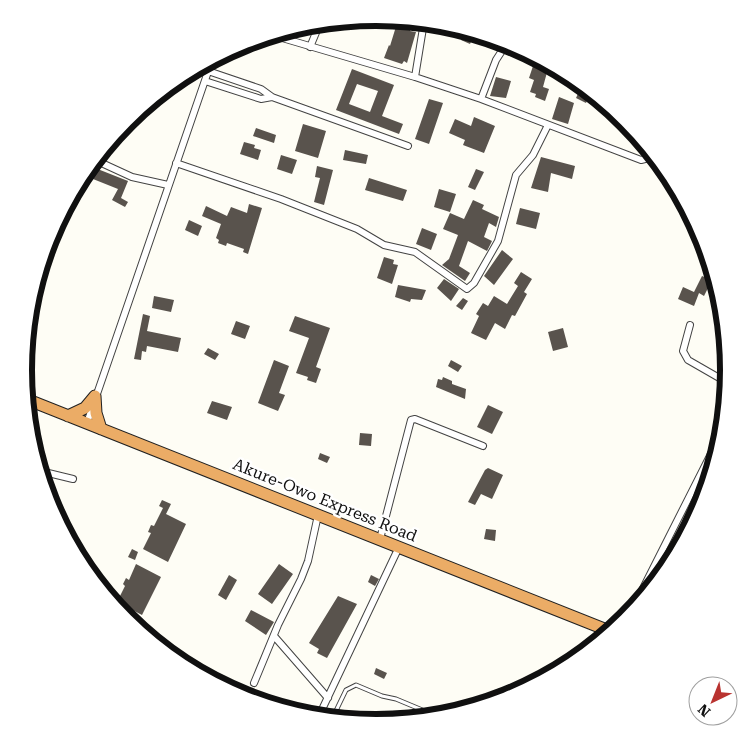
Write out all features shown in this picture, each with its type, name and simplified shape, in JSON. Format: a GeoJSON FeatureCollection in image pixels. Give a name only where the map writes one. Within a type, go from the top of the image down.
{"type":"FeatureCollection","features":[{"type":"Feature","properties":{"kind":"highway"},"geometry":{"type":"LineString","coordinates":[[68,416],[85,408],[95,396]]}},
{"type":"Feature","properties":{"kind":"highway"},"geometry":{"type":"LineString","coordinates":[[95,396],[96,413],[101,429]]}},
{"type":"Feature","properties":{"kind":"highway","name":"Akure-Owo Express Road"},"geometry":{"type":"LineString","coordinates":[[34,402],[603,629]]}},
{"type":"Feature","properties":{"kind":"street"},"geometry":{"type":"LineString","coordinates":[[415,77],[423,29]]}},
{"type":"Feature","properties":{"kind":"street"},"geometry":{"type":"LineString","coordinates":[[310,47],[316,32]]}},
{"type":"Feature","properties":{"kind":"street"},"geometry":{"type":"LineString","coordinates":[[284,39],[415,77],[481,99],[641,160],[648,158]]}},
{"type":"Feature","properties":{"kind":"street"},"geometry":{"type":"LineString","coordinates":[[481,99],[496,60],[502,50]]}},
{"type":"Feature","properties":{"kind":"street"},"geometry":{"type":"LineString","coordinates":[[87,423],[208,71],[261,90],[272,97],[408,146]]}},
{"type":"Feature","properties":{"kind":"street"},"geometry":{"type":"LineString","coordinates":[[205,81],[261,99],[272,97]]}},
{"type":"Feature","properties":{"kind":"street"},"geometry":{"type":"LineString","coordinates":[[176,163],[281,199],[357,229],[384,245],[415,252],[468,289],[474,283],[498,241],[516,175],[534,155],[548,125]]}},
{"type":"Feature","properties":{"kind":"street"},"geometry":{"type":"LineString","coordinates":[[102,163],[132,177],[168,185]]}},
{"type":"Feature","properties":{"kind":"street"},"geometry":{"type":"LineString","coordinates":[[690,326],[682,351],[684,355],[688,360],[721,378]]}},
{"type":"Feature","properties":{"kind":"street"},"geometry":{"type":"LineString","coordinates":[[380,539],[411,420],[415,419],[483,446]]}},
{"type":"Feature","properties":{"kind":"street"},"geometry":{"type":"LineString","coordinates":[[643,587],[710,456]]}},
{"type":"Feature","properties":{"kind":"street"},"geometry":{"type":"LineString","coordinates":[[48,473],[73,479]]}},
{"type":"Feature","properties":{"kind":"street"},"geometry":{"type":"LineString","coordinates":[[254,684],[308,562],[318,515]]}},
{"type":"Feature","properties":{"kind":"street"},"geometry":{"type":"LineString","coordinates":[[322,710],[399,547]]}},
{"type":"Feature","properties":{"kind":"street"},"geometry":{"type":"LineString","coordinates":[[274,636],[328,698]]}},
{"type":"Feature","properties":{"kind":"lane"},"geometry":{"type":"LineString","coordinates":[[335,712],[346,690],[356,685],[382,696],[396,698],[426,711]]}},
{"type":"Feature","properties":{"kind":"building"},"geometry":{"type":"Polygon","coordinates":[[[396,27],[411,28],[410,31],[416,32],[407,63],[404,61],[402,64],[384,58],[396,27]]]}},
{"type":"Feature","properties":{"kind":"building"},"geometry":{"type":"Polygon","coordinates":[[[462,37],[472,40],[470,44],[461,40],[462,37]]]}},
{"type":"Feature","properties":{"kind":"building"},"geometry":{"type":"Polygon","coordinates":[[[534,64],[547,71],[543,87],[549,89],[545,101],[535,97],[536,94],[530,92],[534,80],[529,78],[534,64]]]}},
{"type":"Feature","properties":{"kind":"building"},"geometry":{"type":"Polygon","coordinates":[[[352,69],[394,85],[382,116],[403,124],[399,134],[336,110],[352,69]],[[357,84],[349,104],[370,112],[378,91],[357,84]]]}},
{"type":"Feature","properties":{"kind":"building"},"geometry":{"type":"Polygon","coordinates":[[[496,77],[511,81],[506,98],[490,96],[496,77]]]}},
{"type":"Feature","properties":{"kind":"building"},"geometry":{"type":"Polygon","coordinates":[[[579,92],[588,99],[586,103],[576,98],[579,92]]]}},
{"type":"Feature","properties":{"kind":"building"},"geometry":{"type":"Polygon","coordinates":[[[559,97],[574,103],[568,124],[552,119],[559,97]]]}},
{"type":"Feature","properties":{"kind":"building"},"geometry":{"type":"Polygon","coordinates":[[[429,99],[443,103],[429,144],[415,139],[429,99]]]}},
{"type":"Feature","properties":{"kind":"building"},"geometry":{"type":"Polygon","coordinates":[[[474,117],[495,126],[484,153],[463,145],[465,140],[449,133],[455,119],[471,126],[474,117]]]}},
{"type":"Feature","properties":{"kind":"building"},"geometry":{"type":"Polygon","coordinates":[[[303,124],[326,131],[318,158],[295,151],[303,124]]]}},
{"type":"Feature","properties":{"kind":"building"},"geometry":{"type":"Polygon","coordinates":[[[256,128],[276,135],[274,143],[253,136],[256,128]]]}},
{"type":"Feature","properties":{"kind":"building"},"geometry":{"type":"Polygon","coordinates":[[[244,142],[255,145],[254,148],[261,150],[258,160],[240,154],[244,142]]]}},
{"type":"Feature","properties":{"kind":"building"},"geometry":{"type":"Polygon","coordinates":[[[345,150],[368,155],[366,164],[343,160],[345,150]]]}},
{"type":"Feature","properties":{"kind":"building"},"geometry":{"type":"Polygon","coordinates":[[[281,155],[297,160],[292,174],[277,169],[281,155]]]}},
{"type":"Feature","properties":{"kind":"building"},"geometry":{"type":"Polygon","coordinates":[[[541,157],[575,166],[572,179],[551,173],[548,192],[531,188],[541,157]]]}},
{"type":"Feature","properties":{"kind":"building"},"geometry":{"type":"Polygon","coordinates":[[[317,166],[333,170],[324,205],[314,202],[320,178],[315,177],[317,166]]]}},
{"type":"Feature","properties":{"kind":"building"},"geometry":{"type":"Polygon","coordinates":[[[97,169],[128,181],[121,198],[128,202],[125,207],[112,200],[118,189],[91,178],[97,169]]]}},
{"type":"Feature","properties":{"kind":"building"},"geometry":{"type":"Polygon","coordinates":[[[476,169],[484,172],[475,190],[468,187],[476,169]]]}},
{"type":"Feature","properties":{"kind":"building"},"geometry":{"type":"Polygon","coordinates":[[[369,178],[407,190],[403,201],[365,190],[369,178]]]}},
{"type":"Feature","properties":{"kind":"building"},"geometry":{"type":"Polygon","coordinates":[[[439,189],[456,194],[450,212],[434,207],[439,189]]]}},
{"type":"Feature","properties":{"kind":"building"},"geometry":{"type":"Polygon","coordinates":[[[473,200],[484,205],[482,209],[499,217],[496,227],[489,223],[484,237],[492,241],[487,251],[468,241],[459,266],[470,273],[465,281],[442,265],[449,259],[458,235],[443,229],[450,213],[464,219],[473,200]]]}},
{"type":"Feature","properties":{"kind":"building"},"geometry":{"type":"Polygon","coordinates":[[[249,204],[262,208],[248,254],[243,252],[244,249],[227,243],[226,246],[218,243],[219,240],[216,238],[221,224],[202,216],[206,206],[227,216],[231,207],[247,213],[249,204]]]}},
{"type":"Feature","properties":{"kind":"building"},"geometry":{"type":"Polygon","coordinates":[[[520,208],[540,213],[536,229],[516,224],[520,208]]]}},
{"type":"Feature","properties":{"kind":"building"},"geometry":{"type":"Polygon","coordinates":[[[189,220],[202,226],[198,236],[185,230],[189,220]]]}},
{"type":"Feature","properties":{"kind":"building"},"geometry":{"type":"Polygon","coordinates":[[[422,228],[437,234],[431,250],[416,244],[422,228]]]}},
{"type":"Feature","properties":{"kind":"building"},"geometry":{"type":"Polygon","coordinates":[[[502,250],[513,259],[494,285],[484,276],[502,250]]]}},
{"type":"Feature","properties":{"kind":"building"},"geometry":{"type":"Polygon","coordinates":[[[384,257],[394,260],[393,264],[398,265],[392,284],[377,278],[384,257]]]}},
{"type":"Feature","properties":{"kind":"building"},"geometry":{"type":"Polygon","coordinates":[[[521,272],[532,279],[524,292],[527,294],[515,316],[512,315],[505,329],[495,323],[486,340],[471,333],[479,316],[476,314],[483,303],[488,306],[494,296],[507,304],[518,286],[514,283],[521,272]]]}},
{"type":"Feature","properties":{"kind":"building"},"geometry":{"type":"Polygon","coordinates":[[[702,276],[708,278],[710,284],[704,296],[699,293],[694,306],[678,299],[683,287],[694,292],[702,276]]]}},
{"type":"Feature","properties":{"kind":"building"},"geometry":{"type":"Polygon","coordinates":[[[444,279],[459,289],[451,301],[437,288],[444,279]]]}},
{"type":"Feature","properties":{"kind":"building"},"geometry":{"type":"Polygon","coordinates":[[[398,285],[426,290],[422,300],[411,299],[410,302],[395,297],[398,285]]]}},
{"type":"Feature","properties":{"kind":"building"},"geometry":{"type":"Polygon","coordinates":[[[154,296],[174,300],[171,312],[152,308],[154,296]]]}},
{"type":"Feature","properties":{"kind":"building"},"geometry":{"type":"Polygon","coordinates":[[[463,298],[468,301],[462,310],[456,306],[463,298]]]}},
{"type":"Feature","properties":{"kind":"building"},"geometry":{"type":"Polygon","coordinates":[[[143,314],[150,316],[147,331],[181,338],[178,352],[147,346],[146,352],[142,351],[141,360],[134,359],[143,314]]]}},
{"type":"Feature","properties":{"kind":"building"},"geometry":{"type":"Polygon","coordinates":[[[295,316],[330,328],[316,367],[321,369],[316,383],[307,380],[308,377],[296,373],[309,338],[289,331],[295,316]]]}},
{"type":"Feature","properties":{"kind":"building"},"geometry":{"type":"Polygon","coordinates":[[[236,321],[250,326],[245,339],[231,334],[236,321]]]}},
{"type":"Feature","properties":{"kind":"building"},"geometry":{"type":"Polygon","coordinates":[[[563,328],[568,347],[553,351],[548,332],[563,328]]]}},
{"type":"Feature","properties":{"kind":"building"},"geometry":{"type":"Polygon","coordinates":[[[208,348],[219,354],[215,360],[204,354],[208,348]]]}},
{"type":"Feature","properties":{"kind":"building"},"geometry":{"type":"Polygon","coordinates":[[[274,360],[289,366],[279,393],[285,395],[278,411],[258,403],[274,360]]]}},
{"type":"Feature","properties":{"kind":"building"},"geometry":{"type":"Polygon","coordinates":[[[451,360],[462,366],[458,372],[448,366],[451,360]]]}},
{"type":"Feature","properties":{"kind":"building"},"geometry":{"type":"Polygon","coordinates":[[[443,377],[452,381],[452,384],[466,389],[465,399],[436,387],[438,379],[442,380],[443,377]]]}},
{"type":"Feature","properties":{"kind":"building"},"geometry":{"type":"Polygon","coordinates":[[[212,401],[232,407],[227,420],[207,413],[212,401]]]}},
{"type":"Feature","properties":{"kind":"building"},"geometry":{"type":"Polygon","coordinates":[[[488,405],[503,412],[492,434],[477,427],[488,405]]]}},
{"type":"Feature","properties":{"kind":"building"},"geometry":{"type":"Polygon","coordinates":[[[360,433],[372,434],[371,446],[359,445],[360,433]]]}},
{"type":"Feature","properties":{"kind":"building"},"geometry":{"type":"Polygon","coordinates":[[[320,453],[330,457],[327,463],[318,459],[320,453]]]}},
{"type":"Feature","properties":{"kind":"building"},"geometry":{"type":"Polygon","coordinates":[[[488,468],[503,475],[492,499],[481,494],[475,505],[468,502],[485,470],[488,468]]]}},
{"type":"Feature","properties":{"kind":"building"},"geometry":{"type":"Polygon","coordinates":[[[162,500],[171,504],[166,514],[186,524],[168,562],[143,549],[151,533],[148,532],[151,525],[154,526],[163,508],[159,506],[162,500]]]}},
{"type":"Feature","properties":{"kind":"building"},"geometry":{"type":"Polygon","coordinates":[[[486,529],[496,530],[495,541],[484,539],[486,529]]]}},
{"type":"Feature","properties":{"kind":"building"},"geometry":{"type":"Polygon","coordinates":[[[132,549],[138,552],[135,560],[128,557],[132,549]]]}},
{"type":"Feature","properties":{"kind":"building"},"geometry":{"type":"Polygon","coordinates":[[[136,564],[161,577],[142,615],[127,607],[119,598],[125,586],[123,584],[126,578],[129,580],[136,564]]]}},
{"type":"Feature","properties":{"kind":"building"},"geometry":{"type":"Polygon","coordinates":[[[279,564],[293,574],[272,604],[258,594],[279,564]]]}},
{"type":"Feature","properties":{"kind":"building"},"geometry":{"type":"Polygon","coordinates":[[[229,575],[237,580],[226,600],[218,595],[229,575]]]}},
{"type":"Feature","properties":{"kind":"building"},"geometry":{"type":"Polygon","coordinates":[[[371,575],[379,579],[375,586],[368,582],[371,575]]]}},
{"type":"Feature","properties":{"kind":"building"},"geometry":{"type":"Polygon","coordinates":[[[338,596],[357,604],[327,658],[317,653],[319,649],[309,643],[338,596]]]}},
{"type":"Feature","properties":{"kind":"building"},"geometry":{"type":"Polygon","coordinates":[[[251,610],[274,622],[266,635],[245,621],[251,610]]]}},
{"type":"Feature","properties":{"kind":"building"},"geometry":{"type":"Polygon","coordinates":[[[376,668],[387,673],[384,679],[374,674],[376,668]]]}}]}
